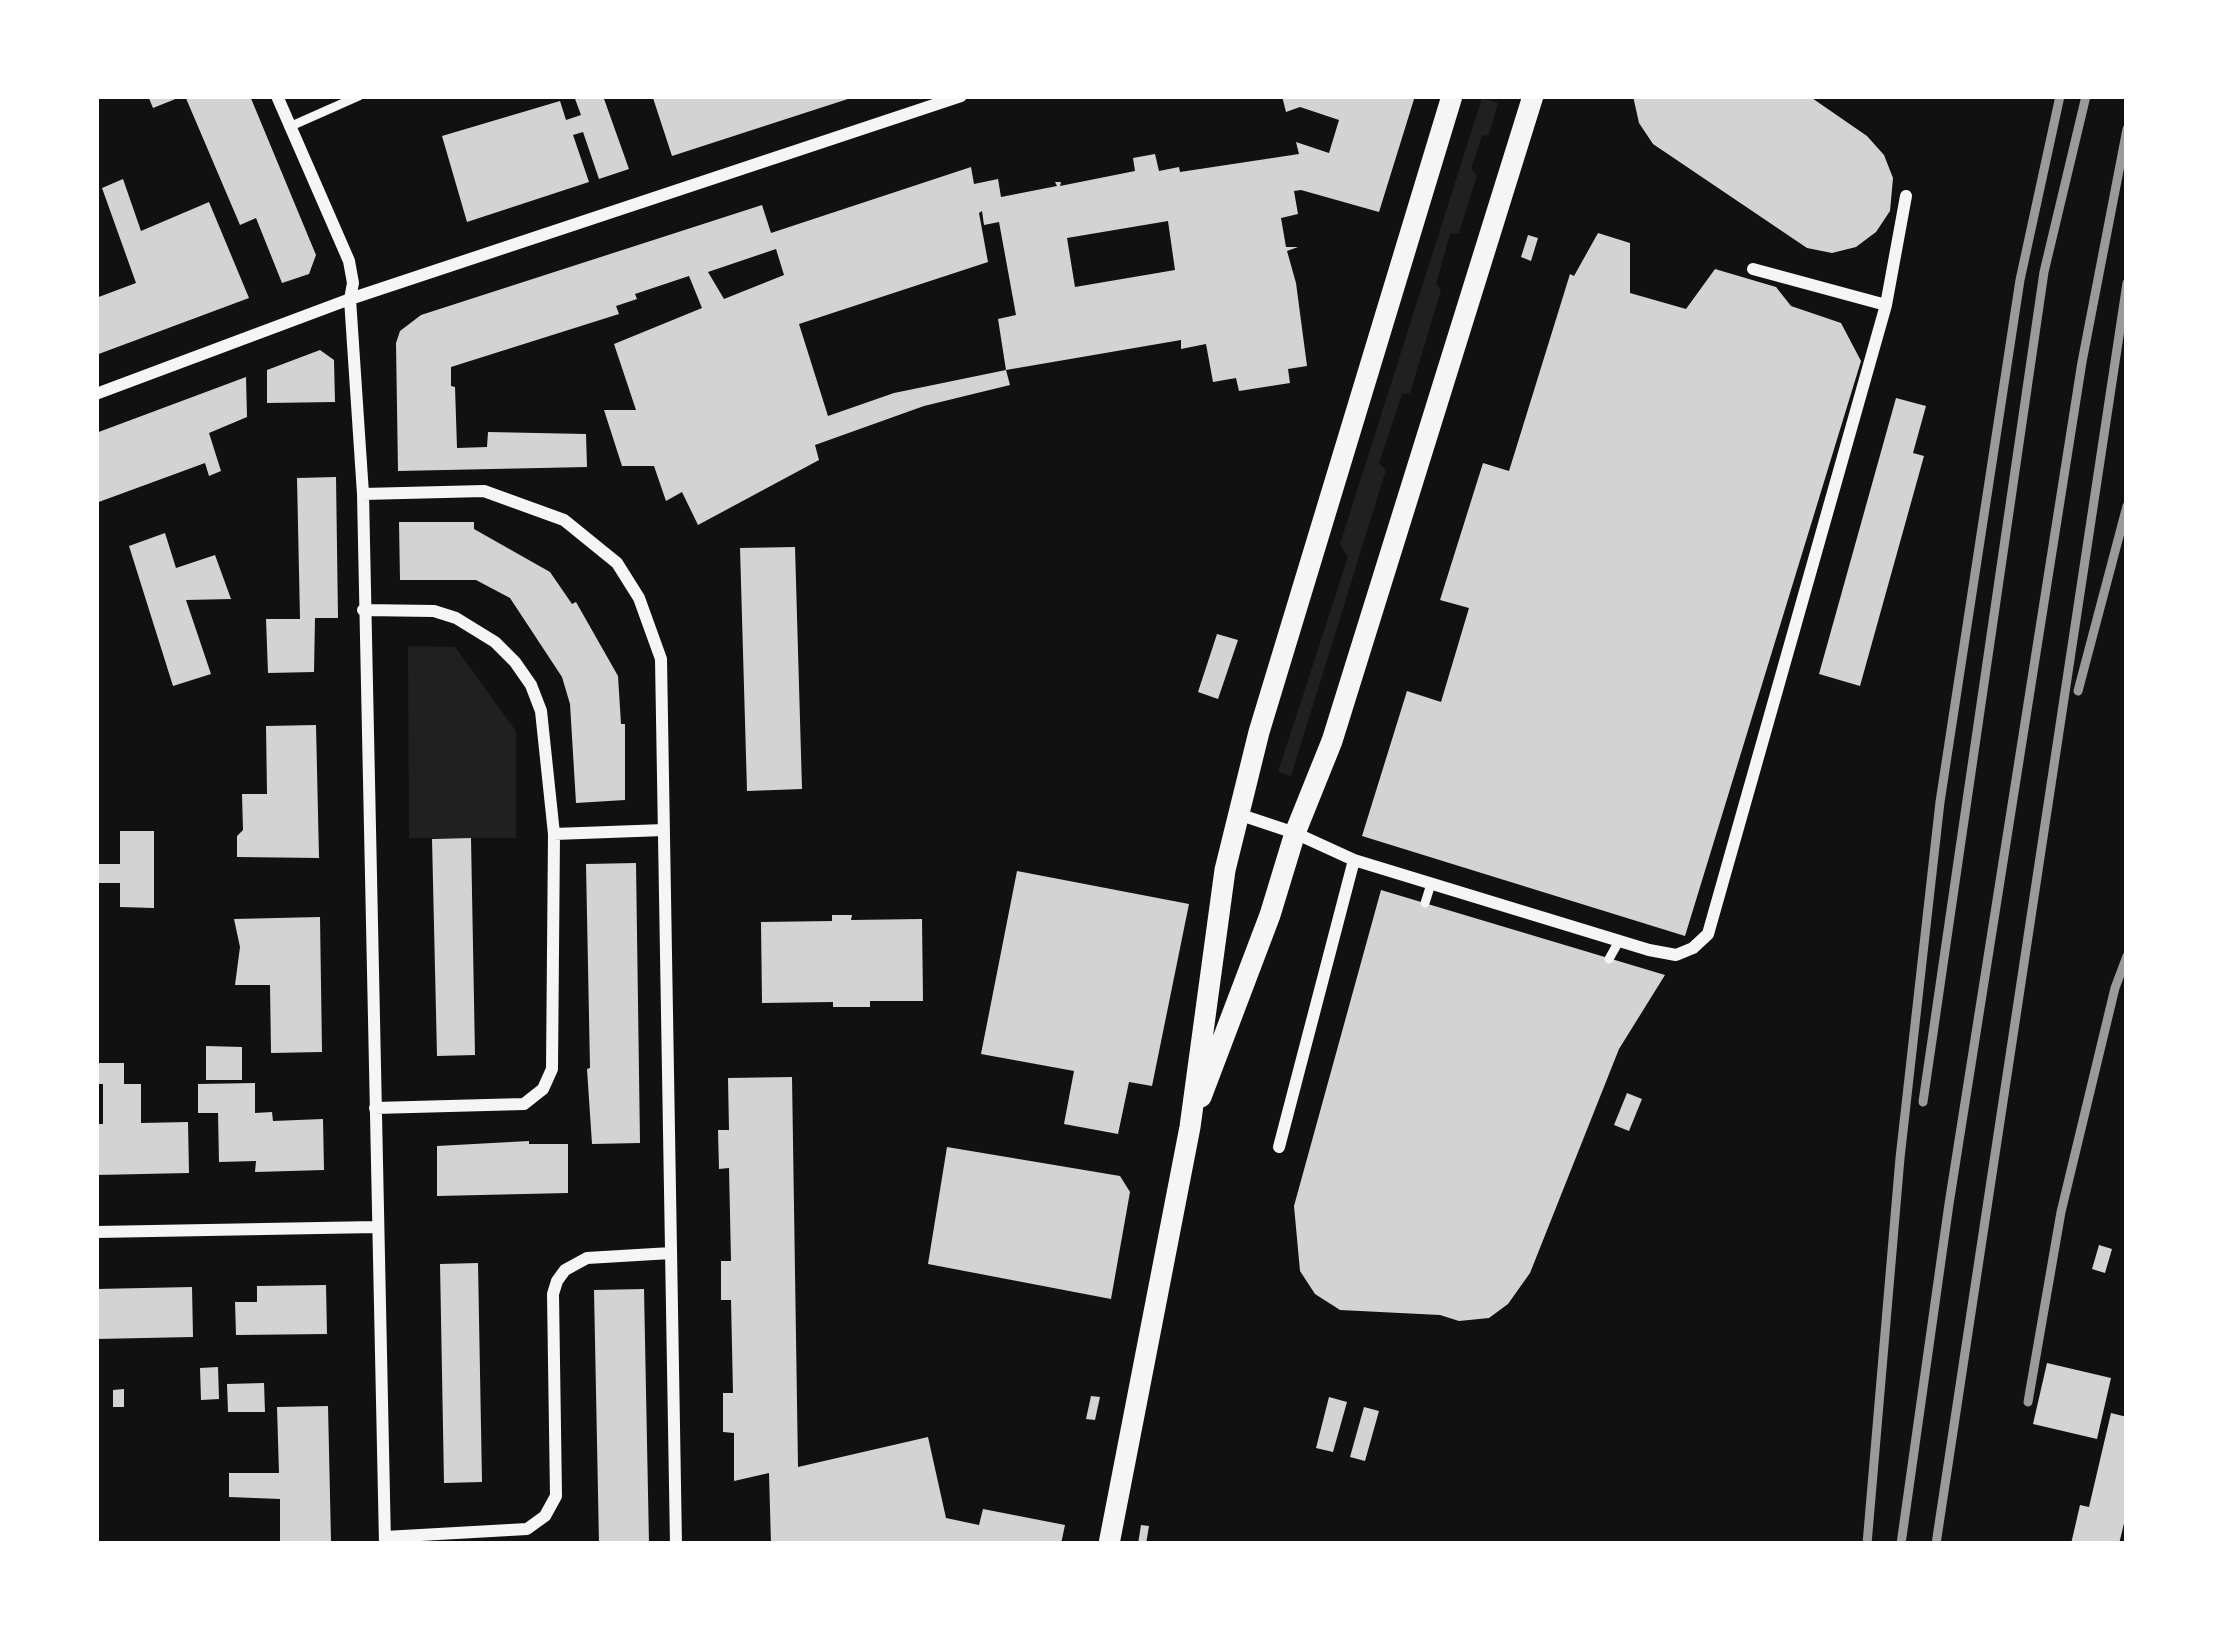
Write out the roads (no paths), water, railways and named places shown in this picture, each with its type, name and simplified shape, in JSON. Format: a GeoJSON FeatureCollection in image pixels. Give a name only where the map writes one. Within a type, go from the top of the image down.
{"type":"FeatureCollection","features":[{"type":"Feature","properties":{"kind":"street"},"geometry":{"type":"LineString","coordinates":[[277,96],[349,262],[353,283],[350,299],[363,494],[385,1540],[527,1529],[545,1516],[556,1496],[553,1294],[557,1281],[575,1262],[587,1258],[670,1253]]}},
{"type":"Feature","properties":{"kind":"street"},"geometry":{"type":"LineString","coordinates":[[96,394],[350,299],[961,96]]}},
{"type":"Feature","properties":{"kind":"street"},"geometry":{"type":"LineString","coordinates":[[1109,1544],[1190,1127],[1222,891],[1238,814],[1452,96]]}},
{"type":"Feature","properties":{"kind":"street"},"geometry":{"type":"LineString","coordinates":[[1190,1127],[1332,741],[1532,96]]}},
{"type":"Feature","properties":{"kind":"street"},"geometry":{"type":"LineString","coordinates":[[1238,814],[1354,860],[1619,941],[1676,955],[1693,948],[1708,934],[1886,305],[1906,196]]}},
{"type":"Feature","properties":{"kind":"street"},"geometry":{"type":"LineString","coordinates":[[1753,269],[1886,305]]}},
{"type":"Feature","properties":{"kind":"street"},"geometry":{"type":"LineString","coordinates":[[363,494],[484,491],[564,520],[617,563],[639,598],[661,659],[676,1544]]}},
{"type":"Feature","properties":{"kind":"street"},"geometry":{"type":"LineString","coordinates":[[363,610],[434,611],[456,618],[495,642],[515,662],[541,711],[554,834],[549,1080],[535,1098],[524,1103],[376,1108]]}},
{"type":"Feature","properties":{"kind":"street"},"geometry":{"type":"LineString","coordinates":[[554,834],[664,830]]}},
{"type":"Feature","properties":{"kind":"street"},"geometry":{"type":"LineString","coordinates":[[1279,1148],[1354,860]]}},
{"type":"Feature","properties":{"kind":"street"},"geometry":{"type":"LineString","coordinates":[[96,1232],[376,1227]]}},
{"type":"Feature","properties":{"kind":"lane"},"geometry":{"type":"LineString","coordinates":[[290,127],[358,96]]}},
{"type":"Feature","properties":{"kind":"lane"},"geometry":{"type":"LineString","coordinates":[[1425,903],[1431,884]]}},
{"type":"Feature","properties":{"kind":"lane"},"geometry":{"type":"LineString","coordinates":[[1609,959],[1619,941]]}},
{"type":"Feature","properties":{"kind":"railway"},"geometry":{"type":"LineString","coordinates":[[1867,1544],[1900,1158],[1940,802],[2020,280],[2060,96]]}},
{"type":"Feature","properties":{"kind":"railway"},"geometry":{"type":"LineString","coordinates":[[1923,1102],[2044,272],[2086,96]]}},
{"type":"Feature","properties":{"kind":"railway"},"geometry":{"type":"LineString","coordinates":[[1901,1544],[1949,1204],[2082,362],[2127,129]]}},
{"type":"Feature","properties":{"kind":"railway"},"geometry":{"type":"LineString","coordinates":[[1936,1544],[2127,283]]}},
{"type":"Feature","properties":{"kind":"railway"},"geometry":{"type":"LineString","coordinates":[[2078,691],[2127,506]]}},
{"type":"Feature","properties":{"kind":"railway"},"geometry":{"type":"LineString","coordinates":[[2028,1402],[2061,1212],[2115,988],[2127,956]]}}]}
